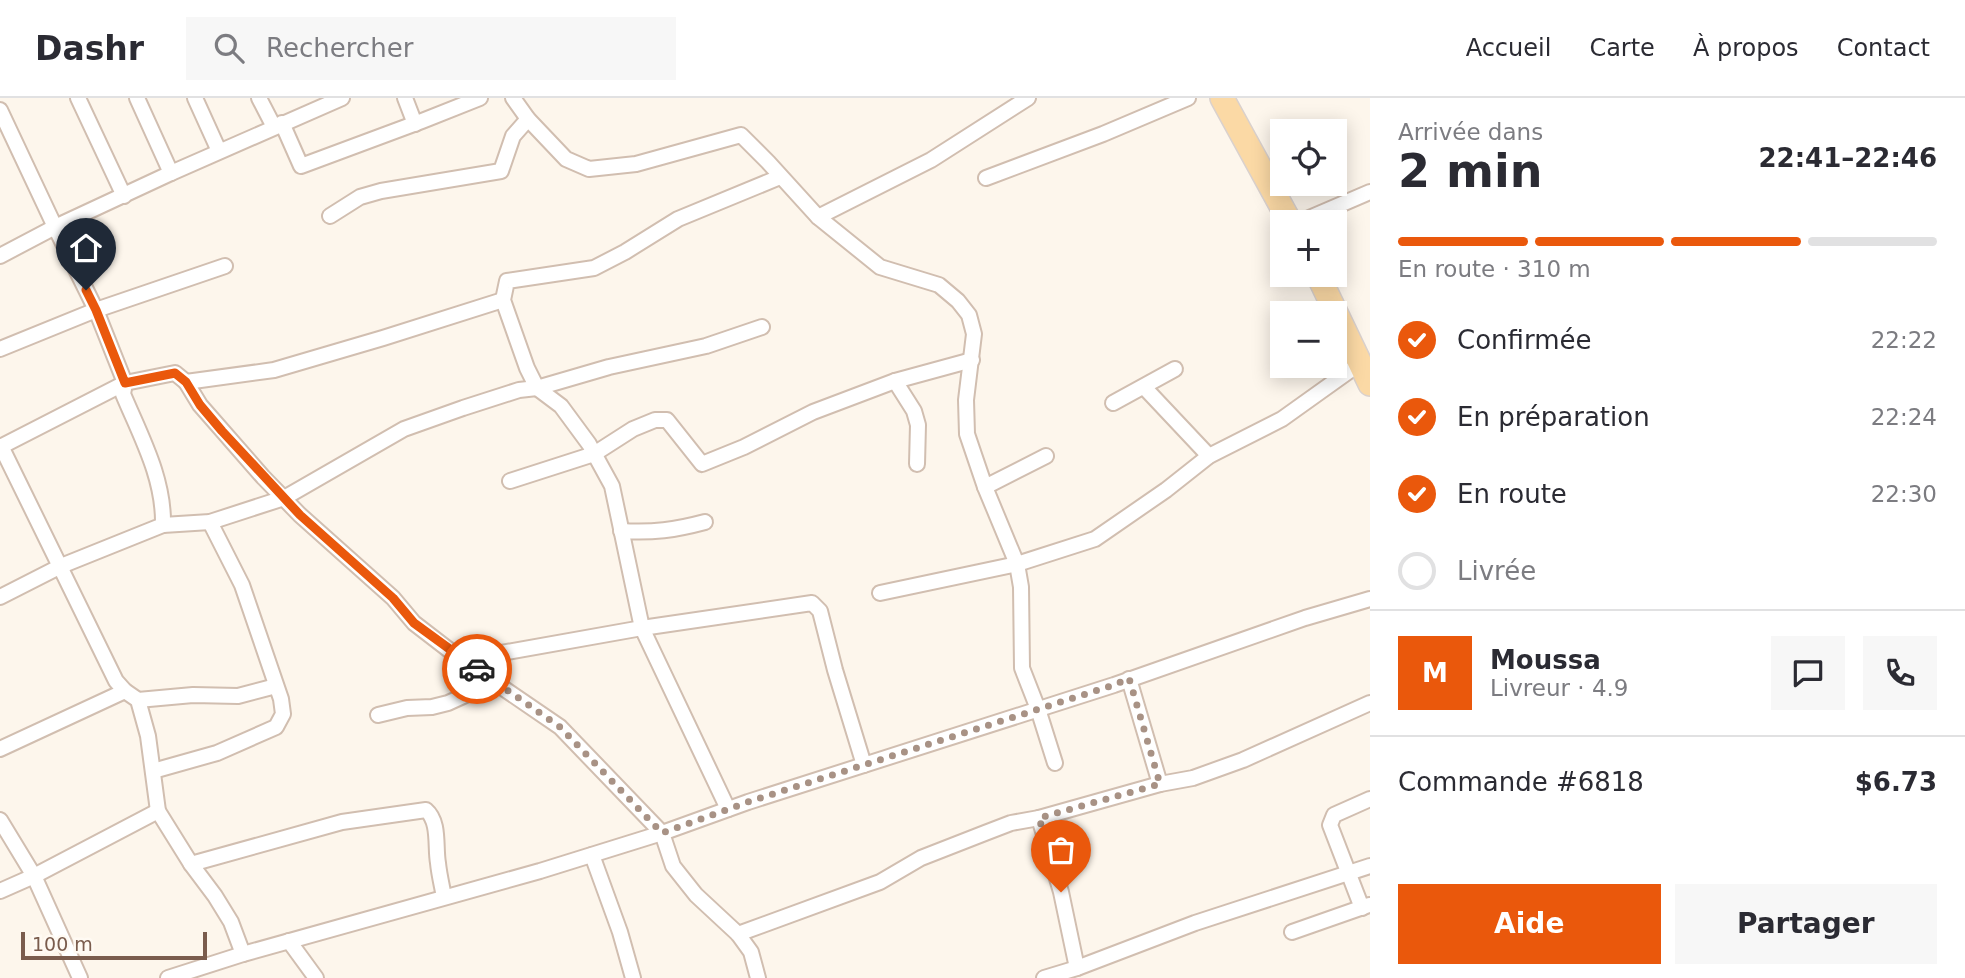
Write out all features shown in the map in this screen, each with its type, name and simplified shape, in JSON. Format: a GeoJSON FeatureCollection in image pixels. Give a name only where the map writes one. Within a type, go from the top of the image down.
{"type":"FeatureCollection","features":[{"type":"Feature","properties":{"kind":"main road"},"geometry":{"type":"LineString","coordinates":[[1222,98],[1283,210]]}},
{"type":"Feature","properties":{"kind":"main road"},"geometry":{"type":"LineString","coordinates":[[1324,287],[1365,374]]}},
{"type":"Feature","properties":{"kind":"street"},"geometry":{"type":"LineString","coordinates":[[78,98],[124,195]]}},
{"type":"Feature","properties":{"kind":"street"},"geometry":{"type":"LineString","coordinates":[[137,98],[171,173]]}},
{"type":"Feature","properties":{"kind":"street"},"geometry":{"type":"LineString","coordinates":[[195,98],[219,151]]}},
{"type":"Feature","properties":{"kind":"street"},"geometry":{"type":"LineString","coordinates":[[259,98],[301,166],[480,98]]}},
{"type":"Feature","properties":{"kind":"street"},"geometry":{"type":"LineString","coordinates":[[404,98],[415,124]]}},
{"type":"Feature","properties":{"kind":"street"},"geometry":{"type":"LineString","coordinates":[[513,98],[528,119],[566,159],[589,169],[636,164],[741,135],[818,217],[880,267],[939,285],[958,301],[968,315],[974,334],[966,400],[967,434],[985,487],[1017,564],[1021,587],[1022,668],[1055,763]]}},
{"type":"Feature","properties":{"kind":"street"},"geometry":{"type":"LineString","coordinates":[[818,217],[931,160],[1028,98]]}},
{"type":"Feature","properties":{"kind":"street"},"geometry":{"type":"LineString","coordinates":[[986,178],[1188,98]]}},
{"type":"Feature","properties":{"kind":"street"},"geometry":{"type":"LineString","coordinates":[[0,256],[171,173],[334,100]]}},
{"type":"Feature","properties":{"kind":"street"},"geometry":{"type":"LineString","coordinates":[[0,110],[96,310],[125,383],[123,394],[160,487],[163,525]]}},
{"type":"Feature","properties":{"kind":"street"},"geometry":{"type":"LineString","coordinates":[[330,216],[360,197],[381,191],[501,171],[513,136],[528,119]]}},
{"type":"Feature","properties":{"kind":"street"},"geometry":{"type":"LineString","coordinates":[[728,809],[642,628],[612,486],[589,444],[561,406],[537,388],[527,368],[503,300],[507,281],[594,268],[678,219],[780,177]]}},
{"type":"Feature","properties":{"kind":"street"},"geometry":{"type":"LineString","coordinates":[[1328,210],[1370,192]]}},
{"type":"Feature","properties":{"kind":"street"},"geometry":{"type":"LineString","coordinates":[[0,349],[96,310],[225,266]]}},
{"type":"Feature","properties":{"kind":"street"},"geometry":{"type":"LineString","coordinates":[[186,382],[274,370],[503,300]]}},
{"type":"Feature","properties":{"kind":"street"},"geometry":{"type":"LineString","coordinates":[[0,597],[61,566],[163,525],[209,522],[284,498],[404,429],[519,390],[537,388],[609,367],[706,346],[762,327]]}},
{"type":"Feature","properties":{"kind":"street"},"geometry":{"type":"LineString","coordinates":[[510,481],[594,454],[633,429],[662,419],[667,420],[702,464],[744,447],[813,412],[895,381],[972,360]]}},
{"type":"Feature","properties":{"kind":"street"},"geometry":{"type":"LineString","coordinates":[[1113,403],[1175,369]]}},
{"type":"Feature","properties":{"kind":"street"},"geometry":{"type":"LineString","coordinates":[[243,954],[231,922],[158,811],[148,736],[138,700],[116,681],[0,447],[125,383],[175,373],[186,382],[200,405],[263,477],[300,515],[393,598],[414,623],[462,660],[560,727],[662,833],[673,866],[696,895],[738,934],[751,952],[758,978]]}},
{"type":"Feature","properties":{"kind":"street"},"geometry":{"type":"LineString","coordinates":[[880,593],[1017,564],[1095,539],[1166,490],[1209,456],[1365,374]]}},
{"type":"Feature","properties":{"kind":"street"},"geometry":{"type":"LineString","coordinates":[[895,381],[914,411],[918,425],[917,464]]}},
{"type":"Feature","properties":{"kind":"street"},"geometry":{"type":"LineString","coordinates":[[1144,387],[1209,456]]}},
{"type":"Feature","properties":{"kind":"street"},"geometry":{"type":"LineString","coordinates":[[985,487],[1046,456]]}},
{"type":"Feature","properties":{"kind":"street"},"geometry":{"type":"LineString","coordinates":[[153,771],[217,753],[276,727],[283,715],[281,699],[242,585],[209,522]]}},
{"type":"Feature","properties":{"kind":"street"},"geometry":{"type":"LineString","coordinates":[[621,531],[657,533],[705,522]]}},
{"type":"Feature","properties":{"kind":"street"},"geometry":{"type":"LineString","coordinates":[[168,978],[662,833],[728,809],[1114,685],[1305,618],[1370,600]]}},
{"type":"Feature","properties":{"kind":"street"},"geometry":{"type":"LineString","coordinates":[[462,660],[642,628],[812,603],[820,611],[864,765]]}},
{"type":"Feature","properties":{"kind":"street"},"geometry":{"type":"LineString","coordinates":[[1129,678],[1160,784]]}},
{"type":"Feature","properties":{"kind":"street"},"geometry":{"type":"LineString","coordinates":[[378,715],[407,708],[432,707],[494,682]]}},
{"type":"Feature","properties":{"kind":"street"},"geometry":{"type":"LineString","coordinates":[[138,700],[193,695],[238,696],[276,686]]}},
{"type":"Feature","properties":{"kind":"street"},"geometry":{"type":"LineString","coordinates":[[0,749],[125,691]]}},
{"type":"Feature","properties":{"kind":"street"},"geometry":{"type":"LineString","coordinates":[[738,934],[880,882],[921,858],[975,836],[1011,823],[1193,778],[1243,760],[1370,703]]}},
{"type":"Feature","properties":{"kind":"street"},"geometry":{"type":"LineString","coordinates":[[1292,932],[1366,906],[1349,873],[1330,825],[1334,815],[1370,799]]}},
{"type":"Feature","properties":{"kind":"street"},"geometry":{"type":"LineString","coordinates":[[191,864],[342,822],[426,810],[432,815],[435,829],[437,861],[444,897]]}},
{"type":"Feature","properties":{"kind":"street"},"geometry":{"type":"LineString","coordinates":[[0,891],[158,811]]}},
{"type":"Feature","properties":{"kind":"street"},"geometry":{"type":"LineString","coordinates":[[1039,818],[1061,892],[1077,968]]}},
{"type":"Feature","properties":{"kind":"street"},"geometry":{"type":"LineString","coordinates":[[0,821],[34,876],[80,978]]}},
{"type":"Feature","properties":{"kind":"street"},"geometry":{"type":"LineString","coordinates":[[592,855],[620,932],[633,978]]}},
{"type":"Feature","properties":{"kind":"street"},"geometry":{"type":"LineString","coordinates":[[1044,978],[1195,923],[1370,866]]}},
{"type":"Feature","properties":{"kind":"street"},"geometry":{"type":"LineString","coordinates":[[289,942],[316,978]]}},
{"type":"Feature","properties":{"kind":"way so far"},"geometry":{"type":"LineString","coordinates":[[477,669],[560,727],[662,833],[748,802],[1014,718],[1129,678],[1160,784],[1039,818],[1061,892]]}},
{"type":"Feature","properties":{"kind":"route"},"geometry":{"type":"LineString","coordinates":[[86,290],[125,383],[175,373],[186,382],[200,405],[222,431],[300,515],[393,598],[414,623],[477,669]]}}]}
